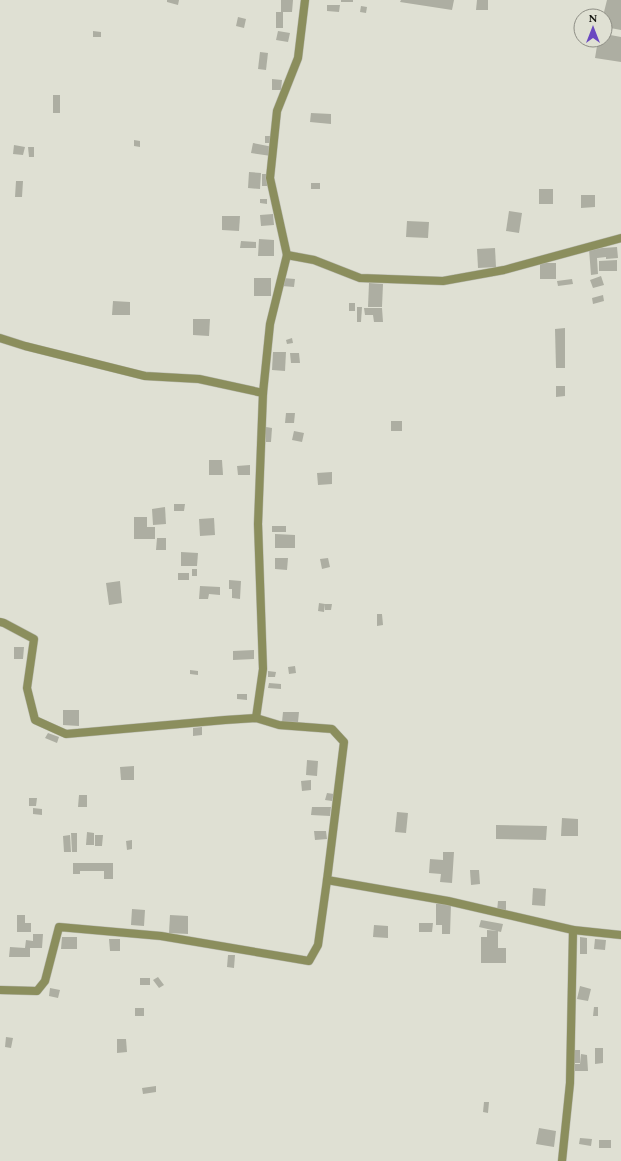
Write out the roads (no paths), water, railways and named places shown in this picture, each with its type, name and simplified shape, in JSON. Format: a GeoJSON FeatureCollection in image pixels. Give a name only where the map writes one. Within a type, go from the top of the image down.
{"type":"FeatureCollection","features":[{"type":"Feature","properties":{"kind":"street"},"geometry":{"type":"LineString","coordinates":[[256,718],[263,669],[258,524],[263,393],[270,324],[287,255],[270,178],[277,111],[298,58],[305,0]]}},
{"type":"Feature","properties":{"kind":"street"},"geometry":{"type":"LineString","coordinates":[[287,255],[314,260],[360,278],[443,281],[504,270],[621,238]]}},
{"type":"Feature","properties":{"kind":"street"},"geometry":{"type":"LineString","coordinates":[[0,338],[25,346],[145,376],[199,380],[263,393]]}},
{"type":"Feature","properties":{"kind":"street"},"geometry":{"type":"LineString","coordinates":[[0,622],[34,639],[27,688],[35,720],[66,734],[256,718],[279,725],[332,729],[344,742],[328,880],[318,945],[309,961],[161,936],[59,927],[45,981],[37,991],[0,990]]}},
{"type":"Feature","properties":{"kind":"street"},"geometry":{"type":"LineString","coordinates":[[328,880],[448,901],[573,930],[621,936]]}},
{"type":"Feature","properties":{"kind":"street"},"geometry":{"type":"LineString","coordinates":[[562,1161],[570,1083],[573,930]]}}]}
